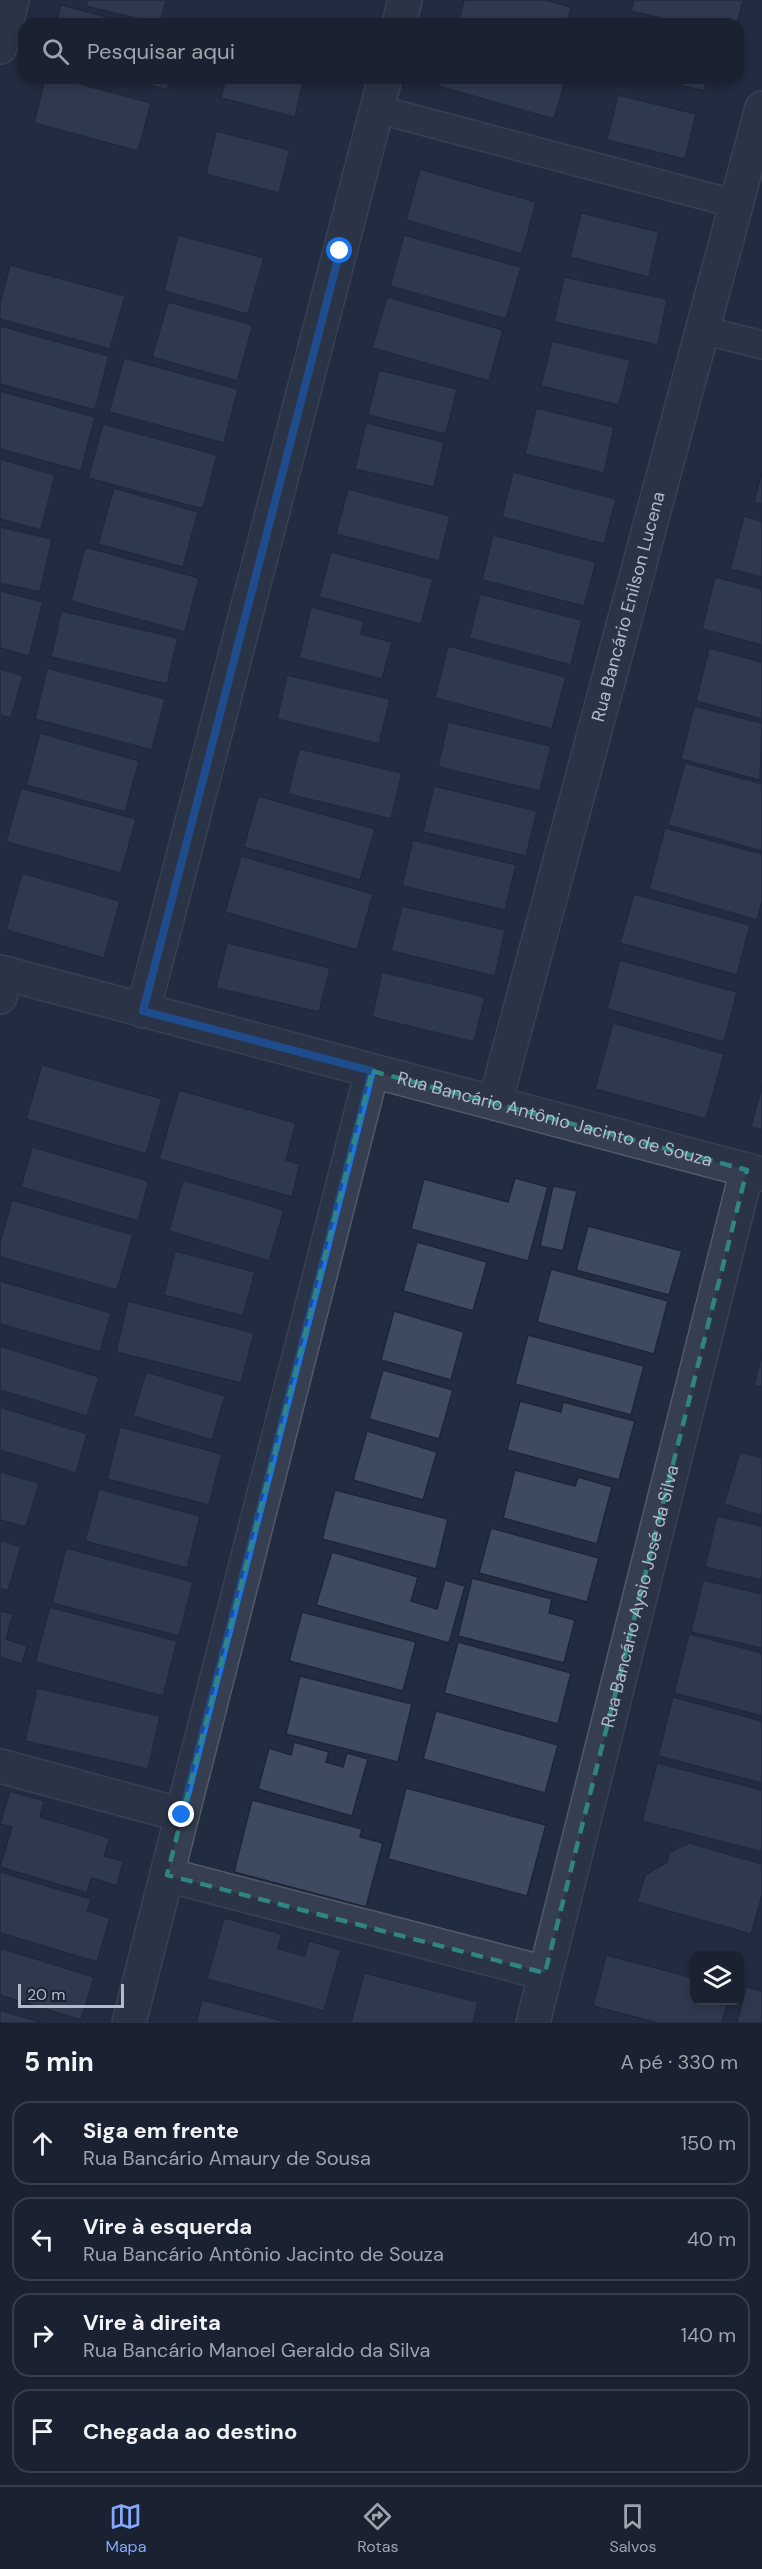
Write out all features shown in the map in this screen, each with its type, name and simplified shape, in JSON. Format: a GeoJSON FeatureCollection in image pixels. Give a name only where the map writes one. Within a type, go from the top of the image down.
{"type":"FeatureCollection","features":[{"type":"Feature","properties":{"kind":"street"},"geometry":{"type":"LineString","coordinates":[[0,47],[12,0]]}},
{"type":"Feature","properties":{"kind":"street"},"geometry":{"type":"LineString","coordinates":[[400,18],[405,0]]}},
{"type":"Feature","properties":{"kind":"street"},"geometry":{"type":"LineString","coordinates":[[143,1011],[383,84]]}},
{"type":"Feature","properties":{"kind":"street","name":"Rua Bancário Enilson Lucena"},"geometry":{"type":"LineString","coordinates":[[495,1103],[762,108]]}},
{"type":"Feature","properties":{"kind":"street"},"geometry":{"type":"LineString","coordinates":[[377,109],[736,204]]}},
{"type":"Feature","properties":{"kind":"street"},"geometry":{"type":"LineString","coordinates":[[702,330],[762,345]]}},
{"type":"Feature","properties":{"kind":"street","name":"Rua Bancário Antônio Jacinto de Souza"},"geometry":{"type":"LineString","coordinates":[[2,981],[143,1011],[754,1172]]}},
{"type":"Feature","properties":{"kind":"street"},"geometry":{"type":"LineString","coordinates":[[129,2023],[372,1071]]}},
{"type":"Feature","properties":{"kind":"street","name":"Rua Bancário Aysio José da Silva"},"geometry":{"type":"LineString","coordinates":[[532,2023],[754,1172]]}},
{"type":"Feature","properties":{"kind":"street"},"geometry":{"type":"LineString","coordinates":[[0,1766],[182,1815]]}},
{"type":"Feature","properties":{"kind":"street"},"geometry":{"type":"LineString","coordinates":[[167,1875],[545,1973]]}},
{"type":"Feature","properties":{"kind":"highlighted area"},"geometry":{"type":"Polygon","coordinates":[[[372,1071],[747,1170],[545,1973],[167,1875],[372,1071]]]}},
{"type":"Feature","properties":{"kind":"building"},"geometry":{"type":"Polygon","coordinates":[[[88,0],[166,0],[162,18],[135,18],[86,6],[88,0]]]}},
{"type":"Feature","properties":{"kind":"building"},"geometry":{"type":"Polygon","coordinates":[[[464,0],[545,0],[571,7],[568,18],[460,18],[464,0]]]}},
{"type":"Feature","properties":{"kind":"building"},"geometry":{"type":"Polygon","coordinates":[[[634,0],[743,0],[738,18],[660,18],[631,11],[634,0]]]}},
{"type":"Feature","properties":{"kind":"building"},"geometry":{"type":"Polygon","coordinates":[[[61,5],[111,18],[58,18],[61,5]]]}},
{"type":"Feature","properties":{"kind":"building"},"geometry":{"type":"Polygon","coordinates":[[[44,84],[80,84],[151,103],[138,151],[34,123],[44,84]]]}},
{"type":"Feature","properties":{"kind":"building"},"geometry":{"type":"Polygon","coordinates":[[[146,84],[168,84],[167,90],[146,84]]]}},
{"type":"Feature","properties":{"kind":"building"},"geometry":{"type":"Polygon","coordinates":[[[224,84],[303,84],[295,117],[221,98],[224,84]]]}},
{"type":"Feature","properties":{"kind":"building"},"geometry":{"type":"Polygon","coordinates":[[[438,84],[564,84],[554,119],[438,86],[438,84]]]}},
{"type":"Feature","properties":{"kind":"building"},"geometry":{"type":"Polygon","coordinates":[[[676,84],[706,84],[704,91],[676,84]]]}},
{"type":"Feature","properties":{"kind":"building"},"geometry":{"type":"Polygon","coordinates":[[[618,95],[696,114],[685,159],[607,140],[618,95]]]}},
{"type":"Feature","properties":{"kind":"building"},"geometry":{"type":"Polygon","coordinates":[[[216,131],[290,150],[279,193],[206,174],[216,131]]]}},
{"type":"Feature","properties":{"kind":"building"},"geometry":{"type":"Polygon","coordinates":[[[420,169],[536,202],[522,254],[406,220],[420,169]]]}},
{"type":"Feature","properties":{"kind":"building"},"geometry":{"type":"Polygon","coordinates":[[[581,213],[659,232],[649,277],[570,257],[581,213]]]}},
{"type":"Feature","properties":{"kind":"building"},"geometry":{"type":"Polygon","coordinates":[[[178,235],[264,258],[248,314],[164,291],[178,235]]]}},
{"type":"Feature","properties":{"kind":"building"},"geometry":{"type":"Polygon","coordinates":[[[404,235],[521,267],[506,319],[390,286],[404,235]]]}},
{"type":"Feature","properties":{"kind":"building"},"geometry":{"type":"Polygon","coordinates":[[[10,265],[125,296],[110,349],[0,319],[0,304],[10,265]]]}},
{"type":"Feature","properties":{"kind":"building"},"geometry":{"type":"Polygon","coordinates":[[[564,277],[667,299],[658,345],[554,322],[564,277]]]}},
{"type":"Feature","properties":{"kind":"building"},"geometry":{"type":"Polygon","coordinates":[[[387,297],[503,330],[489,381],[372,348],[387,297]]]}},
{"type":"Feature","properties":{"kind":"building"},"geometry":{"type":"Polygon","coordinates":[[[168,302],[253,325],[237,381],[152,357],[168,302]]]}},
{"type":"Feature","properties":{"kind":"building"},"geometry":{"type":"Polygon","coordinates":[[[0,326],[109,356],[95,410],[0,384],[0,326]]]}},
{"type":"Feature","properties":{"kind":"building"},"geometry":{"type":"Polygon","coordinates":[[[552,341],[630,360],[619,405],[541,386],[552,341]]]}},
{"type":"Feature","properties":{"kind":"building"},"geometry":{"type":"Polygon","coordinates":[[[124,358],[238,389],[224,443],[109,412],[124,358]]]}},
{"type":"Feature","properties":{"kind":"building"},"geometry":{"type":"Polygon","coordinates":[[[379,370],[457,389],[446,434],[368,415],[379,370]]]}},
{"type":"Feature","properties":{"kind":"building"},"geometry":{"type":"Polygon","coordinates":[[[0,391],[95,417],[81,471],[0,449],[0,391]]]}},
{"type":"Feature","properties":{"kind":"building"},"geometry":{"type":"Polygon","coordinates":[[[536,408],[614,427],[604,473],[525,454],[536,408]]]}},
{"type":"Feature","properties":{"kind":"building"},"geometry":{"type":"Polygon","coordinates":[[[366,423],[444,442],[434,487],[355,469],[366,423]]]}},
{"type":"Feature","properties":{"kind":"building"},"geometry":{"type":"Polygon","coordinates":[[[103,424],[217,455],[203,509],[88,478],[103,424]]]}},
{"type":"Feature","properties":{"kind":"building"},"geometry":{"type":"Polygon","coordinates":[[[0,459],[55,475],[41,530],[0,519],[0,459]]]}},
{"type":"Feature","properties":{"kind":"building"},"geometry":{"type":"Polygon","coordinates":[[[762,471],[762,504],[754,502],[762,471]]]}},
{"type":"Feature","properties":{"kind":"building"},"geometry":{"type":"Polygon","coordinates":[[[513,472],[616,499],[604,544],[502,517],[513,472]]]}},
{"type":"Feature","properties":{"kind":"building"},"geometry":{"type":"Polygon","coordinates":[[[114,488],[198,512],[183,567],[98,544],[114,488]]]}},
{"type":"Feature","properties":{"kind":"building"},"geometry":{"type":"Polygon","coordinates":[[[348,489],[450,516],[439,561],[336,534],[348,489]]]}},
{"type":"Feature","properties":{"kind":"building"},"geometry":{"type":"Polygon","coordinates":[[[744,516],[762,521],[762,577],[730,569],[744,516]]]}},
{"type":"Feature","properties":{"kind":"building"},"geometry":{"type":"Polygon","coordinates":[[[0,527],[52,539],[40,592],[0,583],[0,527]]]}},
{"type":"Feature","properties":{"kind":"building"},"geometry":{"type":"Polygon","coordinates":[[[493,535],[596,562],[584,606],[482,580],[493,535]]]}},
{"type":"Feature","properties":{"kind":"building"},"geometry":{"type":"Polygon","coordinates":[[[85,547],[199,578],[185,632],[71,601],[85,547]]]}},
{"type":"Feature","properties":{"kind":"building"},"geometry":{"type":"Polygon","coordinates":[[[331,552],[433,579],[421,624],[319,597],[331,552]]]}},
{"type":"Feature","properties":{"kind":"building"},"geometry":{"type":"Polygon","coordinates":[[[715,577],[762,589],[762,645],[702,629],[715,577]]]}},
{"type":"Feature","properties":{"kind":"building"},"geometry":{"type":"Polygon","coordinates":[[[0,591],[43,602],[29,656],[0,648],[0,591]]]}},
{"type":"Feature","properties":{"kind":"building"},"geometry":{"type":"Polygon","coordinates":[[[480,594],[582,620],[571,665],[469,638],[480,594]]]}},
{"type":"Feature","properties":{"kind":"building"},"geometry":{"type":"Polygon","coordinates":[[[311,607],[364,621],[361,634],[392,642],[382,679],[299,658],[311,607]]]}},
{"type":"Feature","properties":{"kind":"building"},"geometry":{"type":"Polygon","coordinates":[[[61,611],[178,638],[167,684],[51,657],[61,611]]]}},
{"type":"Feature","properties":{"kind":"building"},"geometry":{"type":"Polygon","coordinates":[[[448,646],[566,677],[552,729],[435,698],[448,646]]]}},
{"type":"Feature","properties":{"kind":"building"},"geometry":{"type":"Polygon","coordinates":[[[709,648],[762,662],[762,719],[696,701],[709,648]]]}},
{"type":"Feature","properties":{"kind":"building"},"geometry":{"type":"Polygon","coordinates":[[[47,668],[165,699],[152,750],[35,719],[47,668]]]}},
{"type":"Feature","properties":{"kind":"building"},"geometry":{"type":"Polygon","coordinates":[[[0,669],[23,676],[11,718],[0,715],[0,669]]]}},
{"type":"Feature","properties":{"kind":"building"},"geometry":{"type":"Polygon","coordinates":[[[287,675],[390,699],[379,744],[277,719],[287,675]]]}},
{"type":"Feature","properties":{"kind":"building"},"geometry":{"type":"Polygon","coordinates":[[[694,706],[762,723],[760,780],[681,759],[694,706]]]}},
{"type":"Feature","properties":{"kind":"building"},"geometry":{"type":"Polygon","coordinates":[[[448,722],[551,746],[540,791],[438,767],[448,722]]]}},
{"type":"Feature","properties":{"kind":"building"},"geometry":{"type":"Polygon","coordinates":[[[40,733],[139,761],[125,812],[26,785],[40,733]]]}},
{"type":"Feature","properties":{"kind":"building"},"geometry":{"type":"Polygon","coordinates":[[[299,749],[402,773],[391,819],[288,794],[299,749]]]}},
{"type":"Feature","properties":{"kind":"building"},"geometry":{"type":"Polygon","coordinates":[[[685,763],[762,784],[762,851],[668,825],[685,763]]]}},
{"type":"Feature","properties":{"kind":"building"},"geometry":{"type":"Polygon","coordinates":[[[434,786],[537,811],[526,856],[423,832],[434,786]]]}},
{"type":"Feature","properties":{"kind":"building"},"geometry":{"type":"Polygon","coordinates":[[[21,788],[136,819],[121,873],[6,842],[21,788]]]}},
{"type":"Feature","properties":{"kind":"building"},"geometry":{"type":"Polygon","coordinates":[[[258,796],[375,829],[360,880],[244,847],[258,796]]]}},
{"type":"Feature","properties":{"kind":"building"},"geometry":{"type":"Polygon","coordinates":[[[665,828],[762,854],[762,901],[757,920],[649,889],[665,828]]]}},
{"type":"Feature","properties":{"kind":"building"},"geometry":{"type":"Polygon","coordinates":[[[413,840],[516,865],[505,910],[402,886],[413,840]]]}},
{"type":"Feature","properties":{"kind":"building"},"geometry":{"type":"Polygon","coordinates":[[[241,856],[373,894],[357,950],[225,912],[241,856]]]}},
{"type":"Feature","properties":{"kind":"building"},"geometry":{"type":"Polygon","coordinates":[[[22,873],[120,901],[104,958],[6,930],[22,873]]]}},
{"type":"Feature","properties":{"kind":"building"},"geometry":{"type":"Polygon","coordinates":[[[634,894],[750,925],[737,975],[620,943],[634,894]]]}},
{"type":"Feature","properties":{"kind":"building"},"geometry":{"type":"Polygon","coordinates":[[[402,906],[505,930],[495,976],[391,951],[402,906]]]}},
{"type":"Feature","properties":{"kind":"building"},"geometry":{"type":"Polygon","coordinates":[[[227,943],[330,968],[319,1012],[216,988],[227,943]]]}},
{"type":"Feature","properties":{"kind":"building"},"geometry":{"type":"Polygon","coordinates":[[[620,960],[737,992],[724,1042],[607,1009],[620,960]]]}},
{"type":"Feature","properties":{"kind":"building"},"geometry":{"type":"Polygon","coordinates":[[[382,972],[485,997],[474,1042],[372,1017],[382,972]]]}},
{"type":"Feature","properties":{"kind":"building"},"geometry":{"type":"Polygon","coordinates":[[[613,1023],[724,1054],[706,1119],[595,1089],[613,1023]]]}},
{"type":"Feature","properties":{"kind":"building"},"geometry":{"type":"Polygon","coordinates":[[[42,1065],[162,1099],[146,1154],[26,1119],[42,1065]]]}},
{"type":"Feature","properties":{"kind":"building"},"geometry":{"type":"Polygon","coordinates":[[[762,1085],[762,1130],[751,1127],[762,1085]]]}},
{"type":"Feature","properties":{"kind":"building"},"geometry":{"type":"Polygon","coordinates":[[[179,1090],[296,1123],[286,1160],[300,1164],[292,1197],[159,1159],[179,1090]]]}},
{"type":"Feature","properties":{"kind":"building"},"geometry":{"type":"Polygon","coordinates":[[[32,1147],[149,1181],[138,1221],[21,1187],[32,1147]]]}},
{"type":"Feature","properties":{"kind":"building"},"geometry":{"type":"Polygon","coordinates":[[[515,1178],[548,1187],[528,1261],[411,1229],[424,1179],[508,1202],[515,1178]]]}},
{"type":"Feature","properties":{"kind":"building"},"geometry":{"type":"Polygon","coordinates":[[[183,1180],[284,1210],[269,1261],[169,1231],[183,1180]]]}},
{"type":"Feature","properties":{"kind":"building"},"geometry":{"type":"Polygon","coordinates":[[[553,1186],[577,1191],[563,1251],[540,1246],[553,1186]]]}},
{"type":"Feature","properties":{"kind":"building"},"geometry":{"type":"Polygon","coordinates":[[[12,1200],[133,1235],[117,1290],[0,1257],[0,1243],[12,1200]]]}},
{"type":"Feature","properties":{"kind":"building"},"geometry":{"type":"Polygon","coordinates":[[[588,1226],[682,1251],[669,1295],[576,1270],[588,1226]]]}},
{"type":"Feature","properties":{"kind":"building"},"geometry":{"type":"Polygon","coordinates":[[[417,1242],[487,1262],[473,1311],[403,1291],[417,1242]]]}},
{"type":"Feature","properties":{"kind":"building"},"geometry":{"type":"Polygon","coordinates":[[[175,1251],[255,1272],[243,1316],[164,1295],[175,1251]]]}},
{"type":"Feature","properties":{"kind":"building"},"geometry":{"type":"Polygon","coordinates":[[[551,1269],[668,1301],[654,1354],[537,1322],[551,1269]]]}},
{"type":"Feature","properties":{"kind":"building"},"geometry":{"type":"Polygon","coordinates":[[[0,1281],[111,1313],[100,1352],[0,1324],[0,1281]]]}},
{"type":"Feature","properties":{"kind":"building"},"geometry":{"type":"Polygon","coordinates":[[[128,1301],[254,1333],[241,1383],[116,1352],[128,1301]]]}},
{"type":"Feature","properties":{"kind":"building"},"geometry":{"type":"Polygon","coordinates":[[[394,1311],[464,1332],[451,1380],[381,1360],[394,1311]]]}},
{"type":"Feature","properties":{"kind":"building"},"geometry":{"type":"Polygon","coordinates":[[[528,1335],[644,1366],[631,1415],[515,1384],[528,1335]]]}},
{"type":"Feature","properties":{"kind":"building"},"geometry":{"type":"Polygon","coordinates":[[[0,1346],[99,1377],[87,1416],[0,1390],[0,1346]]]}},
{"type":"Feature","properties":{"kind":"building"},"geometry":{"type":"Polygon","coordinates":[[[762,1353],[762,1387],[754,1385],[762,1353]]]}},
{"type":"Feature","properties":{"kind":"building"},"geometry":{"type":"Polygon","coordinates":[[[383,1370],[453,1390],[439,1439],[369,1419],[383,1370]]]}},
{"type":"Feature","properties":{"kind":"building"},"geometry":{"type":"Polygon","coordinates":[[[146,1372],[225,1396],[212,1440],[133,1416],[146,1372]]]}},
{"type":"Feature","properties":{"kind":"building"},"geometry":{"type":"Polygon","coordinates":[[[520,1401],[561,1412],[563,1402],[635,1421],[619,1480],[507,1450],[520,1401]]]}},
{"type":"Feature","properties":{"kind":"building"},"geometry":{"type":"Polygon","coordinates":[[[0,1407],[87,1434],[76,1473],[0,1450],[0,1407]]]}},
{"type":"Feature","properties":{"kind":"building"},"geometry":{"type":"Polygon","coordinates":[[[120,1427],[222,1454],[209,1505],[107,1479],[120,1427]]]}},
{"type":"Feature","properties":{"kind":"building"},"geometry":{"type":"Polygon","coordinates":[[[367,1431],[437,1452],[423,1500],[353,1480],[367,1431]]]}},
{"type":"Feature","properties":{"kind":"building"},"geometry":{"type":"Polygon","coordinates":[[[740,1452],[762,1458],[762,1516],[724,1504],[740,1452]]]}},
{"type":"Feature","properties":{"kind":"building"},"geometry":{"type":"Polygon","coordinates":[[[515,1470],[575,1486],[578,1477],[612,1487],[597,1544],[503,1518],[515,1470]]]}},
{"type":"Feature","properties":{"kind":"building"},"geometry":{"type":"Polygon","coordinates":[[[0,1472],[39,1483],[26,1527],[0,1520],[0,1472]]]}},
{"type":"Feature","properties":{"kind":"building"},"geometry":{"type":"Polygon","coordinates":[[[99,1489],[200,1516],[187,1568],[85,1541],[99,1489]]]}},
{"type":"Feature","properties":{"kind":"building"},"geometry":{"type":"Polygon","coordinates":[[[335,1490],[448,1519],[436,1569],[322,1539],[335,1490]]]}},
{"type":"Feature","properties":{"kind":"building"},"geometry":{"type":"Polygon","coordinates":[[[717,1516],[762,1526],[762,1580],[705,1567],[717,1516]]]}},
{"type":"Feature","properties":{"kind":"building"},"geometry":{"type":"Polygon","coordinates":[[[491,1528],[599,1558],[587,1602],[479,1573],[491,1528]]]}},
{"type":"Feature","properties":{"kind":"building"},"geometry":{"type":"Polygon","coordinates":[[[0,1540],[21,1547],[8,1591],[0,1588],[0,1540]]]}},
{"type":"Feature","properties":{"kind":"building"},"geometry":{"type":"Polygon","coordinates":[[[66,1548],[193,1582],[179,1636],[52,1603],[66,1548]]]}},
{"type":"Feature","properties":{"kind":"building"},"geometry":{"type":"Polygon","coordinates":[[[332,1552],[418,1577],[411,1601],[437,1609],[445,1580],[465,1586],[449,1643],[316,1605],[332,1552]]]}},
{"type":"Feature","properties":{"kind":"building"},"geometry":{"type":"Polygon","coordinates":[[[472,1578],[552,1599],[549,1613],[575,1620],[564,1663],[458,1636],[472,1578]]]}},
{"type":"Feature","properties":{"kind":"building"},"geometry":{"type":"Polygon","coordinates":[[[703,1580],[762,1594],[762,1648],[691,1632],[703,1580]]]}},
{"type":"Feature","properties":{"kind":"building"},"geometry":{"type":"Polygon","coordinates":[[[50,1607],[177,1641],[163,1696],[35,1662],[50,1607]]]}},
{"type":"Feature","properties":{"kind":"building"},"geometry":{"type":"Polygon","coordinates":[[[0,1611],[13,1614],[6,1639],[27,1646],[22,1664],[0,1657],[0,1611]]]}},
{"type":"Feature","properties":{"kind":"building"},"geometry":{"type":"Polygon","coordinates":[[[302,1612],[416,1642],[403,1691],[289,1661],[302,1612]]]}},
{"type":"Feature","properties":{"kind":"building"},"geometry":{"type":"Polygon","coordinates":[[[689,1634],[762,1653],[762,1716],[674,1693],[689,1634]]]}},
{"type":"Feature","properties":{"kind":"building"},"geometry":{"type":"Polygon","coordinates":[[[458,1642],[571,1673],[558,1724],[444,1693],[458,1642]]]}},
{"type":"Feature","properties":{"kind":"building"},"geometry":{"type":"Polygon","coordinates":[[[300,1676],[412,1704],[398,1762],[286,1734],[300,1676]]]}},
{"type":"Feature","properties":{"kind":"building"},"geometry":{"type":"Polygon","coordinates":[[[37,1688],[160,1716],[148,1769],[25,1741],[37,1688]]]}},
{"type":"Feature","properties":{"kind":"building"},"geometry":{"type":"Polygon","coordinates":[[[673,1697],[762,1721],[762,1783],[658,1756],[673,1697]]]}},
{"type":"Feature","properties":{"kind":"building"},"geometry":{"type":"Polygon","coordinates":[[[436,1711],[558,1745],[545,1793],[423,1759],[436,1711]]]}},
{"type":"Feature","properties":{"kind":"building"},"geometry":{"type":"Polygon","coordinates":[[[294,1742],[329,1752],[326,1762],[343,1767],[347,1753],[368,1759],[352,1816],[258,1789],[269,1748],[291,1755],[294,1742]]]}},
{"type":"Feature","properties":{"kind":"building"},"geometry":{"type":"Polygon","coordinates":[[[657,1763],[762,1790],[762,1852],[642,1821],[657,1763]]]}},
{"type":"Feature","properties":{"kind":"building"},"geometry":{"type":"Polygon","coordinates":[[[406,1788],[546,1825],[527,1896],[388,1859],[406,1788]]]}},
{"type":"Feature","properties":{"kind":"building"},"geometry":{"type":"Polygon","coordinates":[[[10,1791],[44,1801],[40,1817],[110,1838],[104,1856],[123,1861],[117,1886],[91,1878],[87,1893],[0,1867],[12,1827],[0,1824],[10,1791]]]}},
{"type":"Feature","properties":{"kind":"building"},"geometry":{"type":"Polygon","coordinates":[[[252,1800],[362,1829],[360,1837],[383,1843],[366,1907],[234,1872],[252,1800]]]}},
{"type":"Feature","properties":{"kind":"building"},"geometry":{"type":"Polygon","coordinates":[[[689,1843],[762,1864],[762,1896],[751,1934],[637,1902],[645,1875],[667,1862],[669,1852],[689,1843]]]}},
{"type":"Feature","properties":{"kind":"building"},"geometry":{"type":"Polygon","coordinates":[[[0,1872],[91,1899],[87,1911],[110,1918],[97,1962],[0,1933],[0,1872]]]}},
{"type":"Feature","properties":{"kind":"building"},"geometry":{"type":"Polygon","coordinates":[[[224,1918],[282,1934],[278,1949],[305,1956],[309,1941],[341,1950],[324,2011],[207,1979],[224,1918]]]}},
{"type":"Feature","properties":{"kind":"building"},"geometry":{"type":"Polygon","coordinates":[[[0,1948],[94,1977],[81,2020],[0,1995],[0,1948]]]}},
{"type":"Feature","properties":{"kind":"building"},"geometry":{"type":"Polygon","coordinates":[[[606,1955],[690,1977],[690,2005],[727,2005],[722,2023],[658,2023],[593,2006],[606,1955]]]}},
{"type":"Feature","properties":{"kind":"building"},"geometry":{"type":"Polygon","coordinates":[[[364,1973],[478,2002],[473,2023],[351,2023],[364,1973]]]}},
{"type":"Feature","properties":{"kind":"building"},"geometry":{"type":"Polygon","coordinates":[[[746,1987],[762,1991],[762,2023],[737,2023],[742,2005],[744,2005],[746,1987]]]}},
{"type":"Feature","properties":{"kind":"building"},"geometry":{"type":"Polygon","coordinates":[[[202,2000],[291,2023],[196,2023],[202,2000]]]}},
{"type":"Feature","properties":{"kind":"building"},"geometry":{"type":"Polygon","coordinates":[[[0,2010],[43,2023],[0,2023],[0,2010]]]}},
{"type":"Feature","properties":{"kind":"route"},"geometry":{"type":"LineString","coordinates":[[182,1815],[372,1071],[143,1011],[340,251]]}}]}
